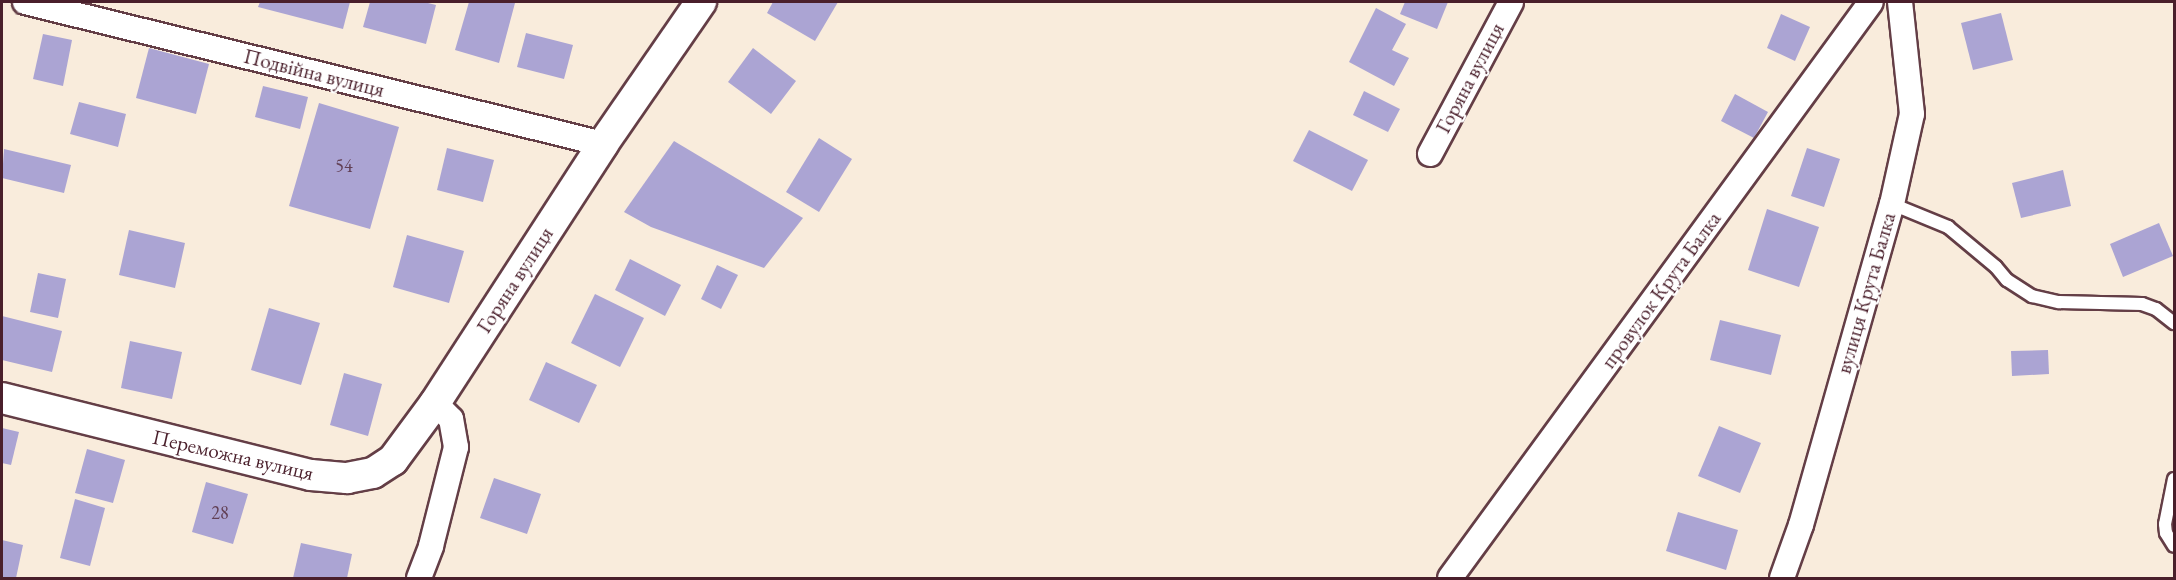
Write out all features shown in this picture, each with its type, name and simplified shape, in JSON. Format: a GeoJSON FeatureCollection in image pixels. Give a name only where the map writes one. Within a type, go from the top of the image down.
{"type":"FeatureCollection","features":[{"type":"Feature","properties":{"kind":"street","name":"Подвійна вулиця"},"geometry":{"type":"LineString","coordinates":[[26,2],[603,144]]}},
{"type":"Feature","properties":{"kind":"street","name":"Горяна вулиця"},"geometry":{"type":"LineString","coordinates":[[435,403],[603,144],[701,2]]}},
{"type":"Feature","properties":{"kind":"street","name":"Горяна вулиця"},"geometry":{"type":"LineString","coordinates":[[1430,154],[1511,2]]}},
{"type":"Feature","properties":{"kind":"street","name":"провулок Крута Балка"},"geometry":{"type":"LineString","coordinates":[[1450,579],[1871,2]]}},
{"type":"Feature","properties":{"kind":"street","name":"вулиця Крута Балка"},"geometry":{"type":"LineString","coordinates":[[1782,579],[1801,525],[1892,204],[1912,114],[1900,2]]}},
{"type":"Feature","properties":{"kind":"street","name":"Переможна вулиця"},"geometry":{"type":"LineString","coordinates":[[2,398],[301,473],[347,478],[373,473],[393,460],[435,403]]}},
{"type":"Feature","properties":{"kind":"street"},"geometry":{"type":"LineString","coordinates":[[419,579],[456,447],[451,419],[435,403]]}},
{"type":"Feature","properties":{"kind":"lane"},"geometry":{"type":"LineString","coordinates":[[1892,204],[1948,227],[1996,267],[2007,280],[2032,296],[2059,302],[2142,304],[2156,309],[2175,323]]}},
{"type":"Feature","properties":{"kind":"lane"},"geometry":{"type":"LineString","coordinates":[[2175,479],[2165,524],[2166,533],[2175,546]]}},
{"type":"Feature","properties":{"kind":"building"},"geometry":{"type":"Polygon","coordinates":[[[260,2],[350,2],[343,29],[258,7],[260,2]]]}},
{"type":"Feature","properties":{"kind":"building"},"geometry":{"type":"Polygon","coordinates":[[[370,2],[424,2],[436,5],[426,44],[363,27],[370,2]]]}},
{"type":"Feature","properties":{"kind":"building"},"geometry":{"type":"Polygon","coordinates":[[[469,2],[515,3],[499,63],[455,50],[469,2]]]}},
{"type":"Feature","properties":{"kind":"building"},"geometry":{"type":"Polygon","coordinates":[[[773,2],[838,2],[815,41],[767,13],[773,2]]]}},
{"type":"Feature","properties":{"kind":"building"},"geometry":{"type":"Polygon","coordinates":[[[1405,2],[1448,2],[1437,29],[1400,14],[1405,2]]]}},
{"type":"Feature","properties":{"kind":"building"},"geometry":{"type":"Polygon","coordinates":[[[1376,8],[1406,24],[1392,50],[1409,58],[1394,86],[1349,62],[1376,8]]]}},
{"type":"Feature","properties":{"kind":"building"},"geometry":{"type":"Polygon","coordinates":[[[2001,13],[2013,60],[1973,70],[1961,23],[2001,13]]]}},
{"type":"Feature","properties":{"kind":"building"},"geometry":{"type":"Polygon","coordinates":[[[1781,14],[1810,27],[1795,61],[1767,48],[1781,14]]]}},
{"type":"Feature","properties":{"kind":"building"},"geometry":{"type":"Polygon","coordinates":[[[526,33],[573,45],[564,79],[517,67],[526,33]]]}},
{"type":"Feature","properties":{"kind":"building"},"geometry":{"type":"Polygon","coordinates":[[[43,34],[72,40],[63,86],[33,79],[43,34]]]}},
{"type":"Feature","properties":{"kind":"building"},"geometry":{"type":"Polygon","coordinates":[[[149,48],[209,64],[196,114],[136,98],[149,48]]]}},
{"type":"Feature","properties":{"kind":"building"},"geometry":{"type":"Polygon","coordinates":[[[753,48],[796,81],[771,114],[728,82],[753,48]]]}},
{"type":"Feature","properties":{"kind":"building"},"geometry":{"type":"Polygon","coordinates":[[[263,86],[308,97],[300,129],[255,117],[263,86]]]}},
{"type":"Feature","properties":{"kind":"building"},"geometry":{"type":"Polygon","coordinates":[[[1364,91],[1400,109],[1388,132],[1353,115],[1364,91]]]}},
{"type":"Feature","properties":{"kind":"building"},"geometry":{"type":"Polygon","coordinates":[[[1735,94],[1768,112],[1754,138],[1721,121],[1735,94]]]}},
{"type":"Feature","properties":{"kind":"building"},"geometry":{"type":"Polygon","coordinates":[[[79,102],[126,114],[118,147],[70,134],[79,102]]]}},
{"type":"Feature","properties":{"kind":"building"},"geometry":{"type":"Polygon","coordinates":[[[319,103],[399,127],[370,229],[289,206],[319,103]]]}},
{"type":"Feature","properties":{"kind":"building"},"geometry":{"type":"Polygon","coordinates":[[[1309,130],[1368,160],[1352,191],[1293,161],[1309,130]]]}},
{"type":"Feature","properties":{"kind":"building"},"geometry":{"type":"Polygon","coordinates":[[[819,138],[852,159],[819,212],[786,192],[819,138]]]}},
{"type":"Feature","properties":{"kind":"building"},"geometry":{"type":"Polygon","coordinates":[[[674,141],[803,218],[764,268],[651,227],[624,212],[674,141]]]}},
{"type":"Feature","properties":{"kind":"building"},"geometry":{"type":"Polygon","coordinates":[[[447,148],[494,160],[483,202],[437,190],[447,148]]]}},
{"type":"Feature","properties":{"kind":"building"},"geometry":{"type":"Polygon","coordinates":[[[1807,148],[1840,159],[1824,207],[1791,196],[1807,148]]]}},
{"type":"Feature","properties":{"kind":"building"},"geometry":{"type":"Polygon","coordinates":[[[4,149],[71,165],[64,193],[2,178],[4,149]]]}},
{"type":"Feature","properties":{"kind":"building"},"geometry":{"type":"Polygon","coordinates":[[[2063,170],[2071,206],[2021,218],[2012,183],[2063,170]]]}},
{"type":"Feature","properties":{"kind":"building"},"geometry":{"type":"Polygon","coordinates":[[[1767,209],[1819,227],[1799,287],[1748,270],[1767,209]]]}},
{"type":"Feature","properties":{"kind":"building"},"geometry":{"type":"Polygon","coordinates":[[[2159,223],[2173,256],[2123,277],[2110,244],[2159,223]]]}},
{"type":"Feature","properties":{"kind":"building"},"geometry":{"type":"Polygon","coordinates":[[[129,230],[185,243],[175,288],[119,275],[129,230]]]}},
{"type":"Feature","properties":{"kind":"building"},"geometry":{"type":"Polygon","coordinates":[[[407,235],[464,251],[449,303],[393,287],[407,235]]]}},
{"type":"Feature","properties":{"kind":"building"},"geometry":{"type":"Polygon","coordinates":[[[630,259],[681,285],[665,316],[615,290],[630,259]]]}},
{"type":"Feature","properties":{"kind":"building"},"geometry":{"type":"Polygon","coordinates":[[[717,265],[738,275],[721,309],[701,299],[717,265]]]}},
{"type":"Feature","properties":{"kind":"building"},"geometry":{"type":"Polygon","coordinates":[[[38,273],[66,279],[58,318],[30,312],[38,273]]]}},
{"type":"Feature","properties":{"kind":"building"},"geometry":{"type":"Polygon","coordinates":[[[595,294],[644,318],[620,367],[571,343],[595,294]]]}},
{"type":"Feature","properties":{"kind":"building"},"geometry":{"type":"Polygon","coordinates":[[[269,308],[320,323],[301,385],[251,370],[269,308]]]}},
{"type":"Feature","properties":{"kind":"building"},"geometry":{"type":"Polygon","coordinates":[[[2,316],[62,331],[52,372],[2,360],[2,316]]]}},
{"type":"Feature","properties":{"kind":"building"},"geometry":{"type":"Polygon","coordinates":[[[1720,320],[1781,335],[1771,375],[1710,360],[1720,320]]]}},
{"type":"Feature","properties":{"kind":"building"},"geometry":{"type":"Polygon","coordinates":[[[130,341],[182,352],[172,399],[121,388],[130,341]]]}},
{"type":"Feature","properties":{"kind":"building"},"geometry":{"type":"Polygon","coordinates":[[[2048,350],[2049,374],[2012,376],[2011,351],[2048,350]]]}},
{"type":"Feature","properties":{"kind":"building"},"geometry":{"type":"Polygon","coordinates":[[[546,362],[597,385],[579,423],[529,400],[546,362]]]}},
{"type":"Feature","properties":{"kind":"building"},"geometry":{"type":"Polygon","coordinates":[[[344,373],[382,384],[368,436],[330,425],[344,373]]]}},
{"type":"Feature","properties":{"kind":"building"},"geometry":{"type":"Polygon","coordinates":[[[1719,426],[1761,443],[1740,493],[1698,476],[1719,426]]]}},
{"type":"Feature","properties":{"kind":"building"},"geometry":{"type":"Polygon","coordinates":[[[2,428],[19,432],[11,465],[2,463],[2,428]]]}},
{"type":"Feature","properties":{"kind":"building"},"geometry":{"type":"Polygon","coordinates":[[[87,449],[125,460],[113,503],[75,493],[87,449]]]}},
{"type":"Feature","properties":{"kind":"building"},"geometry":{"type":"Polygon","coordinates":[[[494,478],[541,494],[527,534],[480,518],[494,478]]]}},
{"type":"Feature","properties":{"kind":"building"},"geometry":{"type":"Polygon","coordinates":[[[206,482],[248,494],[233,544],[192,532],[206,482]]]}},
{"type":"Feature","properties":{"kind":"building"},"geometry":{"type":"Polygon","coordinates":[[[75,499],[105,508],[90,566],[60,558],[75,499]]]}},
{"type":"Feature","properties":{"kind":"building"},"geometry":{"type":"Polygon","coordinates":[[[1678,512],[1738,530],[1726,570],[1666,551],[1678,512]]]}},
{"type":"Feature","properties":{"kind":"building"},"geometry":{"type":"Polygon","coordinates":[[[2,540],[23,545],[16,578],[2,578],[2,540]]]}},
{"type":"Feature","properties":{"kind":"building"},"geometry":{"type":"Polygon","coordinates":[[[301,543],[352,554],[347,578],[293,578],[301,543]]]}}]}
